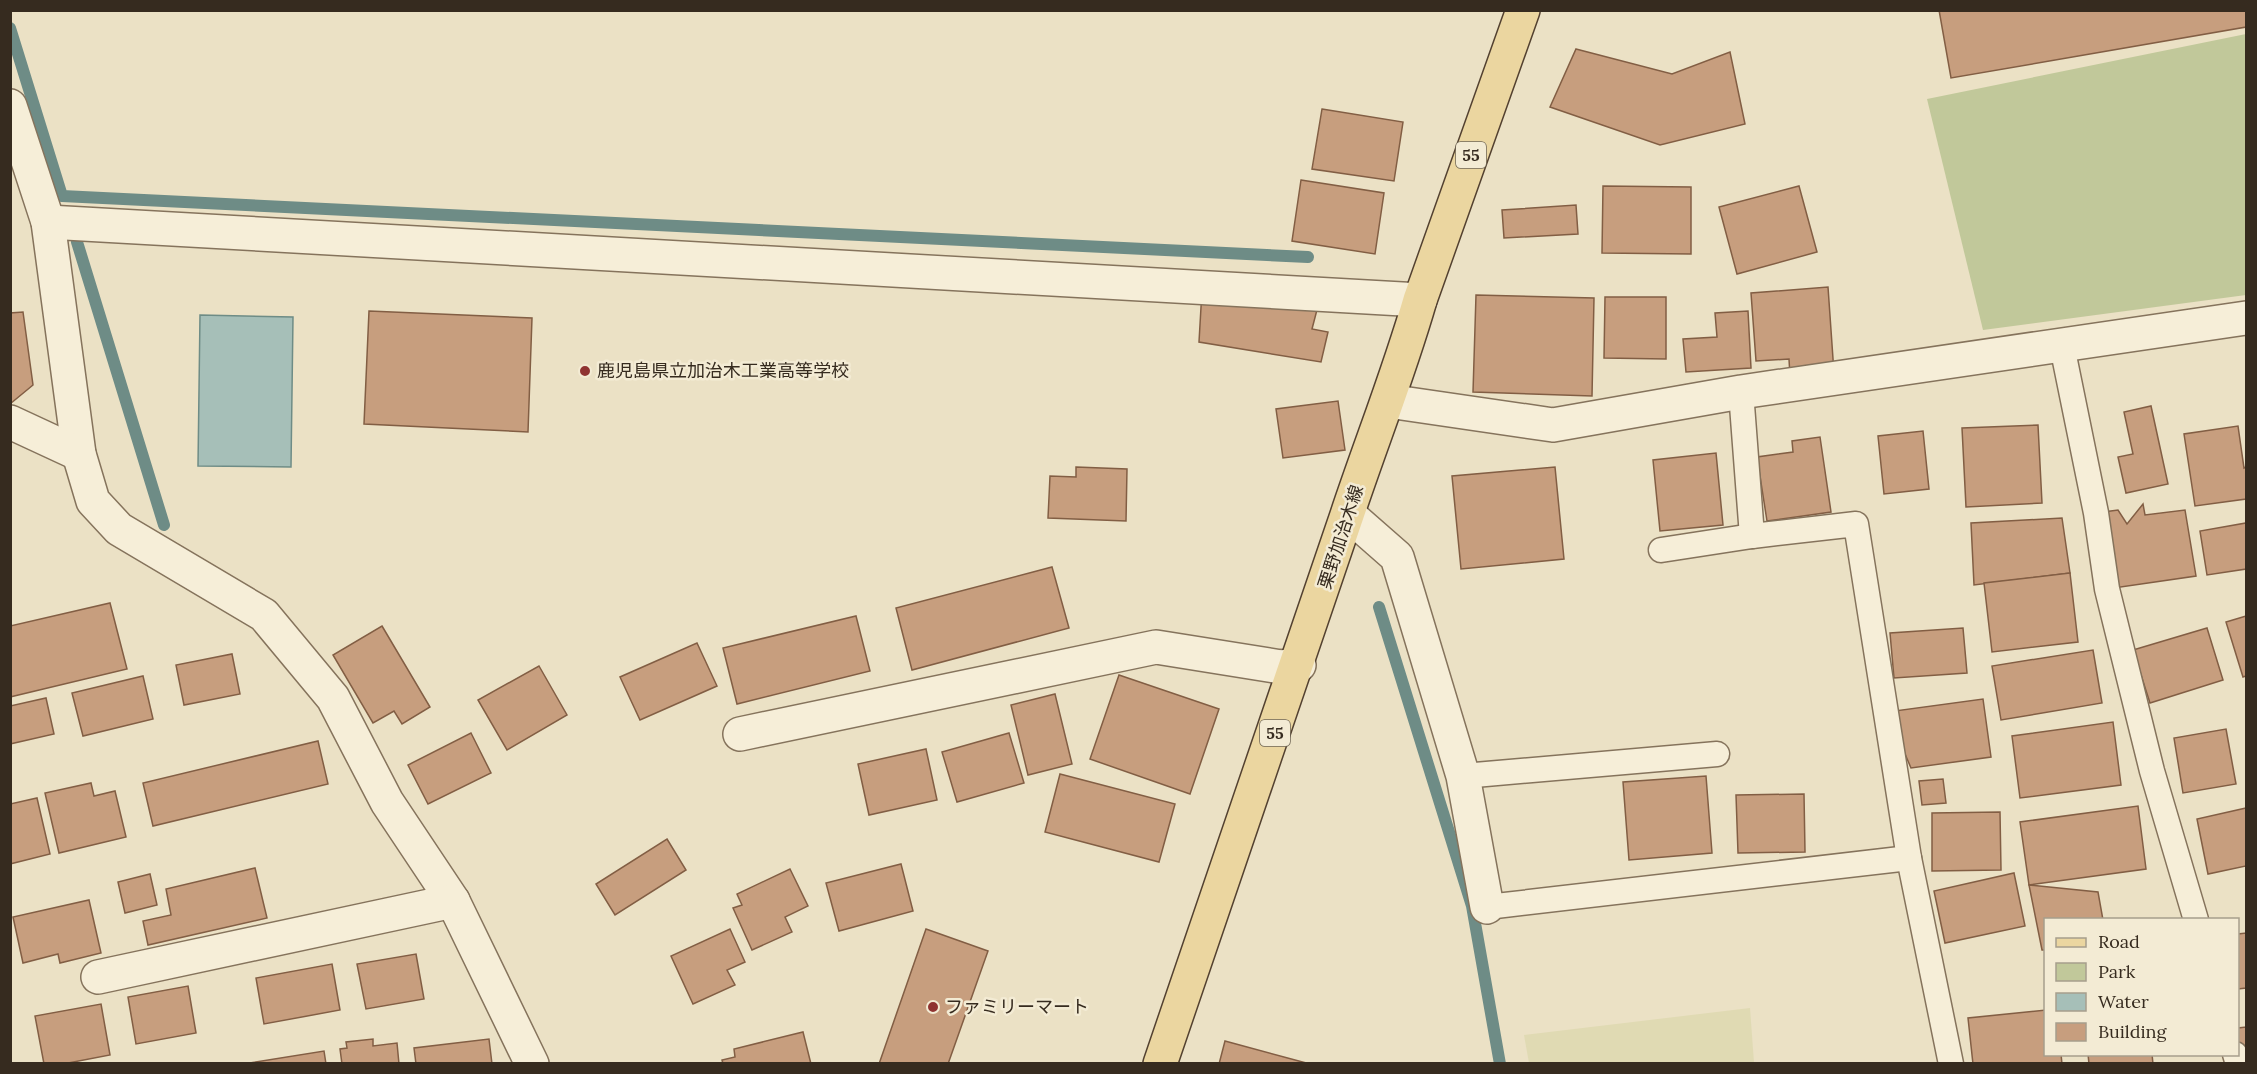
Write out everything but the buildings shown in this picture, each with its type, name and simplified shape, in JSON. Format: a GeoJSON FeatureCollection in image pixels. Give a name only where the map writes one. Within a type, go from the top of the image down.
{"type":"FeatureCollection","features":[{"type":"Feature","properties":{"kind":"main road","name":"栗野加治木線"},"geometry":{"type":"LineString","coordinates":[[1160,1064],[1299,664],[1420,300],[1522,10]]}},
{"type":"Feature","properties":{"kind":"street"},"geometry":{"type":"LineString","coordinates":[[10,106],[48,222],[79,454],[93,501],[119,529],[264,615],[333,698],[387,802],[453,901],[532,1064]]}},
{"type":"Feature","properties":{"kind":"street"},"geometry":{"type":"LineString","coordinates":[[48,222],[1420,300]]}},
{"type":"Feature","properties":{"kind":"street"},"geometry":{"type":"LineString","coordinates":[[1388,401],[1553,425],[1741,392],[2247,318]]}},
{"type":"Feature","properties":{"kind":"street"},"geometry":{"type":"LineString","coordinates":[[10,422],[79,454]]}},
{"type":"Feature","properties":{"kind":"street"},"geometry":{"type":"LineString","coordinates":[[1348,514],[1397,557],[1463,776],[1487,907]]}},
{"type":"Feature","properties":{"kind":"street"},"geometry":{"type":"LineString","coordinates":[[740,734],[1156,647],[1281,667],[1299,664]]}},
{"type":"Feature","properties":{"kind":"street"},"geometry":{"type":"LineString","coordinates":[[98,977],[453,901]]}},
{"type":"Feature","properties":{"kind":"lane"},"geometry":{"type":"LineString","coordinates":[[2062,346],[2096,513],[2107,589],[2152,771],[2195,918]]}},
{"type":"Feature","properties":{"kind":"lane"},"geometry":{"type":"LineString","coordinates":[[1741,392],[1752,536]]}},
{"type":"Feature","properties":{"kind":"lane"},"geometry":{"type":"LineString","coordinates":[[1661,550],[1752,536],[1856,524],[1908,858],[1951,1064]]}},
{"type":"Feature","properties":{"kind":"lane"},"geometry":{"type":"LineString","coordinates":[[1463,776],[1717,754]]}},
{"type":"Feature","properties":{"kind":"lane"},"geometry":{"type":"LineString","coordinates":[[1487,907],[1908,858]]}},
{"type":"Feature","properties":{"kind":"shaded area"},"geometry":{"type":"Polygon","coordinates":[[[1750,1008],[1754,1063],[1529,1063],[1524,1035],[1750,1008]]]}},
{"type":"Feature","properties":{"kind":"green space"},"geometry":{"type":"Polygon","coordinates":[[[2246,34],[2246,295],[1983,330],[1927,99],[2246,34]]]}},
{"type":"Feature","properties":{"kind":"water"},"geometry":{"type":"Polygon","coordinates":[[[200,315],[293,317],[291,467],[198,466],[200,315]]]}},
{"type":"Feature","properties":{"kind":"waterway"},"geometry":{"type":"LineString","coordinates":[[10,28],[62,196],[1308,257]]}},
{"type":"Feature","properties":{"kind":"waterway"},"geometry":{"type":"LineString","coordinates":[[77,242],[164,525]]}},
{"type":"Feature","properties":{"kind":"waterway"},"geometry":{"type":"LineString","coordinates":[[1379,607],[1472,906],[1500,1064]]}},
{"type":"Feature","properties":{"kind":"place","name":"鹿児島県立加治木工業高等学校"},"geometry":{"type":"Point","coordinates":[585,371]}},
{"type":"Feature","properties":{"kind":"place","name":"ファミリーマート"},"geometry":{"type":"Point","coordinates":[933,1007]}}]}
